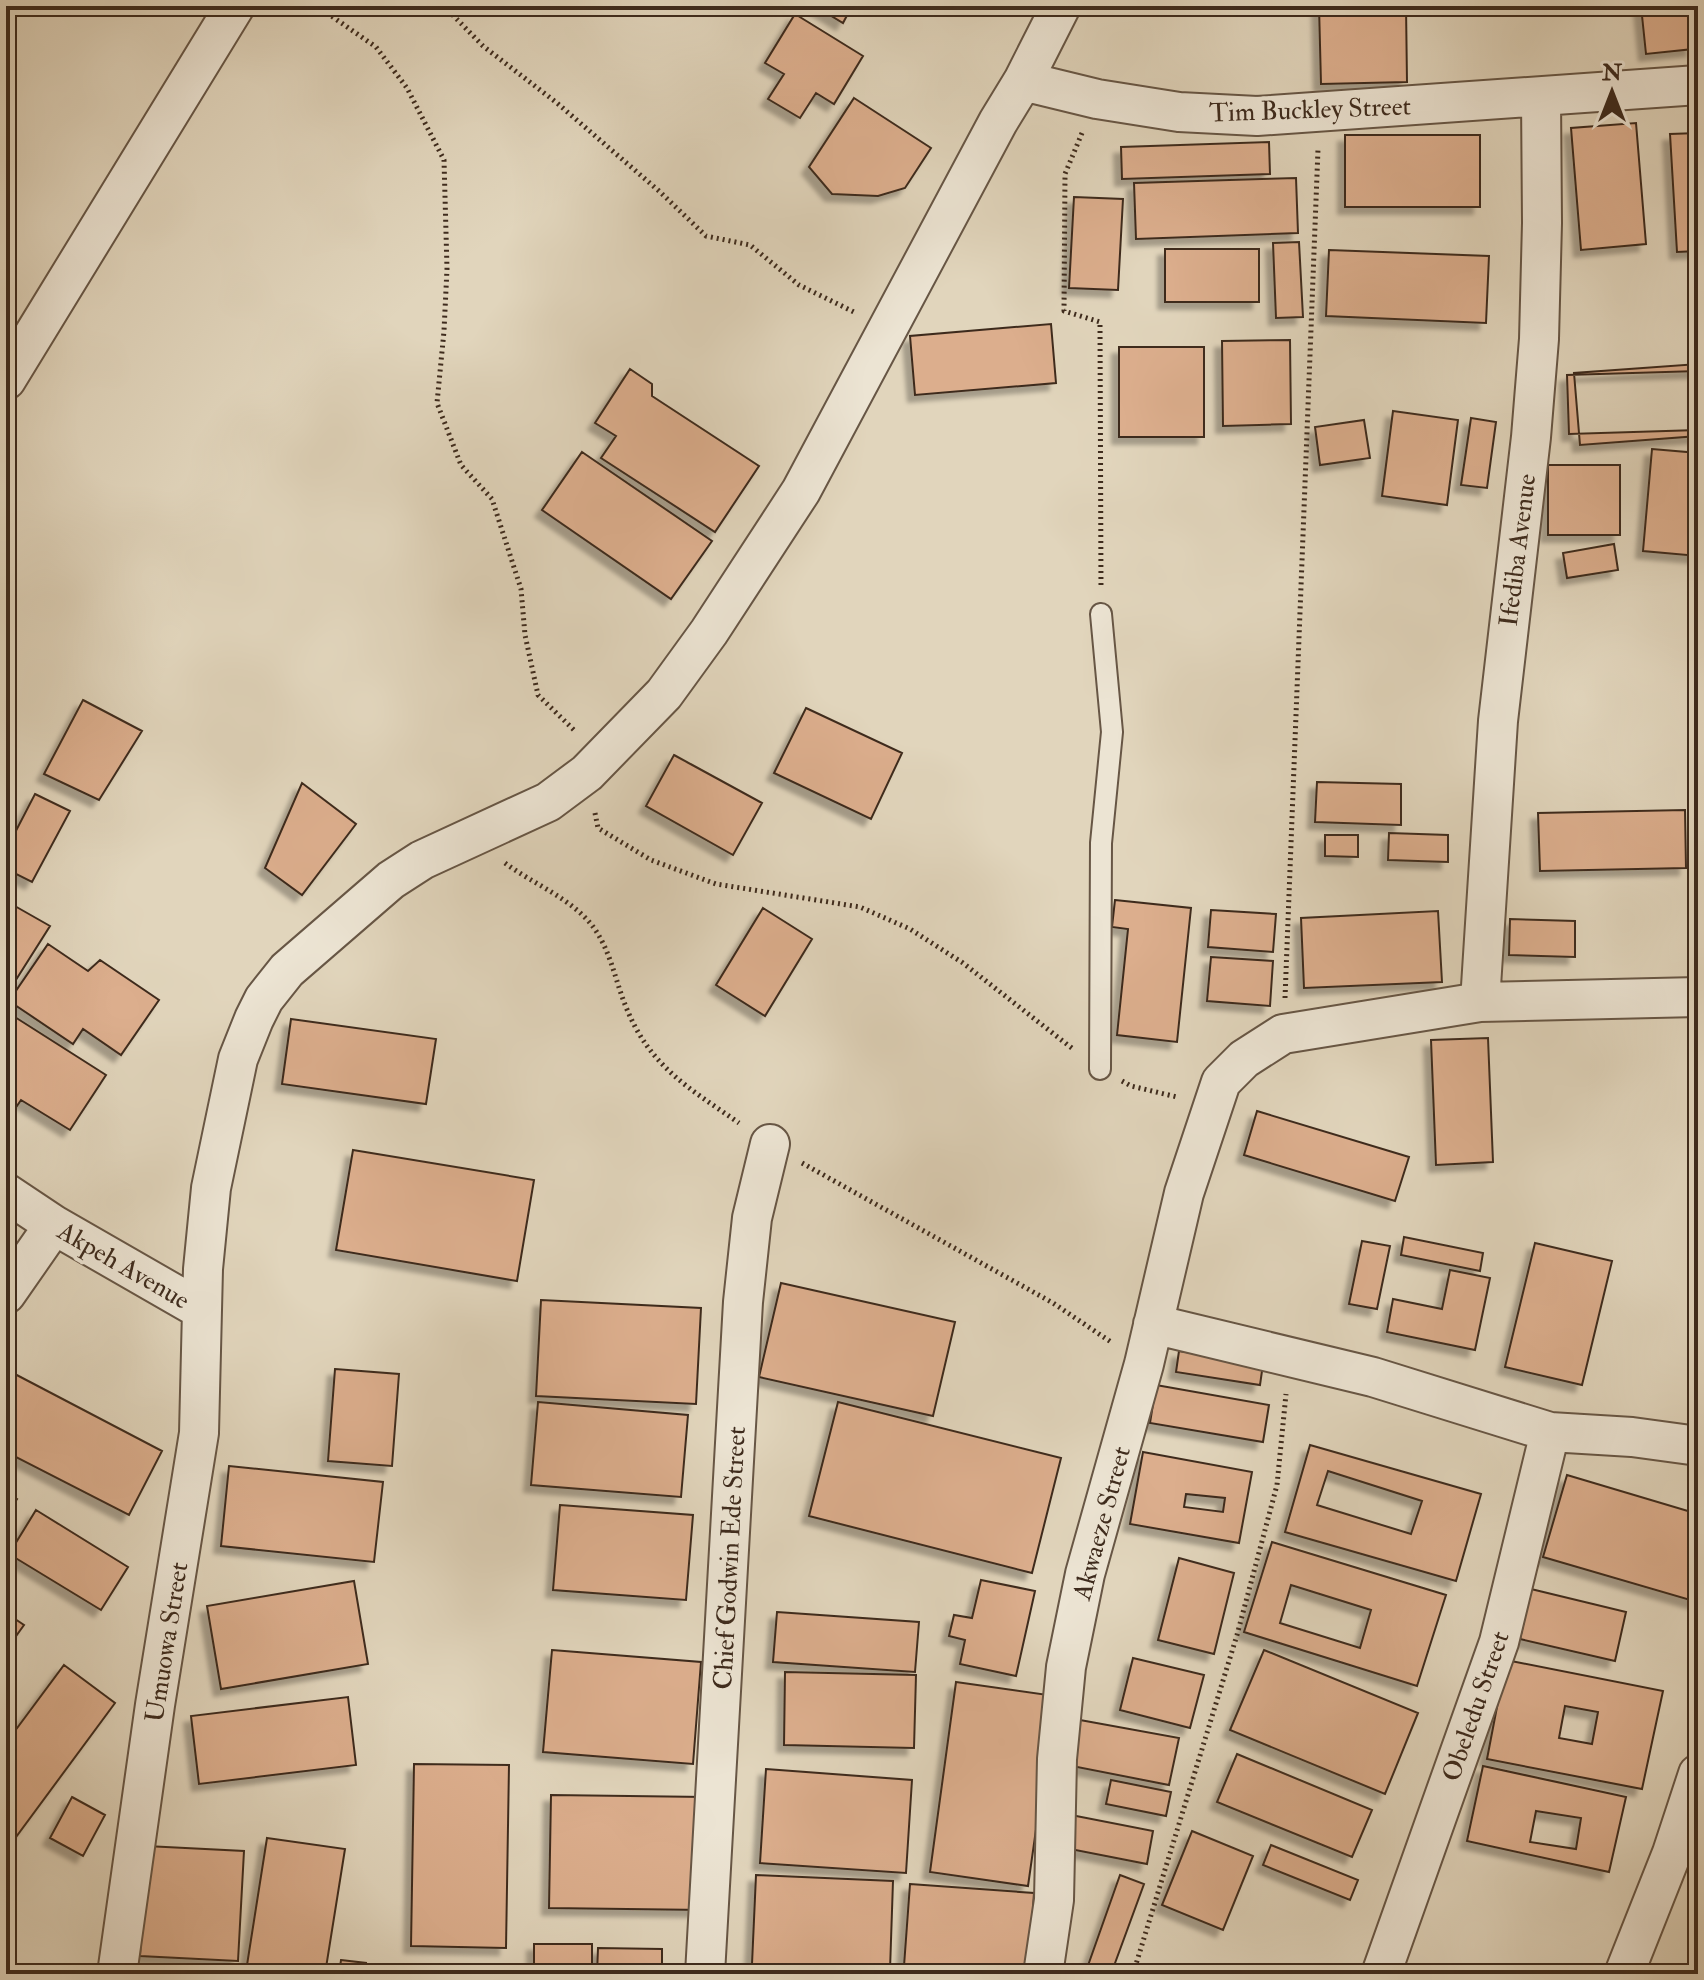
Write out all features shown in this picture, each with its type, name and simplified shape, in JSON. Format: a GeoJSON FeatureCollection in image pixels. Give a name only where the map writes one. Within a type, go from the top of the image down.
{"type":"FeatureCollection","features":[{"type":"Feature","properties":{"kind":"street"},"geometry":{"type":"LineString","coordinates":[[6,380],[235,6]]}},
{"type":"Feature","properties":{"kind":"street"},"geometry":{"type":"LineString","coordinates":[[1023,81],[1061,6]]}},
{"type":"Feature","properties":{"kind":"street","name":"Umuowa Street"},"geometry":{"type":"LineString","coordinates":[[117,1974],[155,1705],[199,1433],[202,1310],[211,1188],[238,1059],[264,999],[287,970],[391,880],[422,860],[548,802],[587,773],[664,694],[709,632],[801,491],[998,122],[1023,81]]}},
{"type":"Feature","properties":{"kind":"street","name":"Tim Buckley Street"},"geometry":{"type":"LineString","coordinates":[[1023,81],[1097,99],[1179,112],[1257,116],[1698,85]]}},
{"type":"Feature","properties":{"kind":"street","name":"Ifediba Avenue"},"geometry":{"type":"LineString","coordinates":[[1480,1002],[1498,721],[1531,437],[1539,339],[1541,98]]}},
{"type":"Feature","properties":{"kind":"street"},"geometry":{"type":"LineString","coordinates":[[1217,1093],[1244,1059],[1283,1034],[1480,1002],[1698,997]]}},
{"type":"Feature","properties":{"kind":"street","name":"Akwaeze Street"},"geometry":{"type":"LineString","coordinates":[[1043,1974],[1054,1900],[1057,1759],[1066,1667],[1085,1574],[1117,1465],[1184,1193],[1217,1093]]}},
{"type":"Feature","properties":{"kind":"street","name":"Chief Godwin Ede Street"},"geometry":{"type":"LineString","coordinates":[[705,1974],[743,1302],[752,1218],[770,1144]]}},
{"type":"Feature","properties":{"kind":"street","name":"Akpeh Avenue"},"geometry":{"type":"LineString","coordinates":[[6,1193],[54,1225],[202,1310]]}},
{"type":"Feature","properties":{"kind":"street"},"geometry":{"type":"LineString","coordinates":[[6,1294],[54,1225]]}},
{"type":"Feature","properties":{"kind":"street"},"geometry":{"type":"LineString","coordinates":[[1153,1324],[1373,1377],[1550,1432],[1632,1437],[1698,1446]]}},
{"type":"Feature","properties":{"kind":"street","name":"Obeledu Street"},"geometry":{"type":"LineString","coordinates":[[1381,1974],[1499,1642],[1550,1432]]}},
{"type":"Feature","properties":{"kind":"street"},"geometry":{"type":"LineString","coordinates":[[1624,1974],[1672,1853],[1698,1774]]}},
{"type":"Feature","properties":{"kind":"lane"},"geometry":{"type":"LineString","coordinates":[[1100,1069],[1101,843],[1112,732],[1101,614]]}},
{"type":"Feature","properties":{"kind":"path"},"geometry":{"type":"LineString","coordinates":[[317,6],[376,47],[407,88],[444,160],[447,269],[437,403],[461,465],[492,499],[521,589],[525,635],[538,695],[584,739],[598,828],[651,860],[716,884],[860,907],[910,929],[963,963],[1100,1069],[1131,1086],[1217,1093]]}},
{"type":"Feature","properties":{"kind":"path"},"geometry":{"type":"LineString","coordinates":[[444,6],[483,46],[557,103],[706,236],[750,245],[799,285],[890,328]]}},
{"type":"Feature","properties":{"kind":"path"},"geometry":{"type":"LineString","coordinates":[[1097,99],[1065,174],[1064,311],[1100,322],[1101,614]]}},
{"type":"Feature","properties":{"kind":"path"},"geometry":{"type":"LineString","coordinates":[[1283,1034],[1319,112]]}},
{"type":"Feature","properties":{"kind":"path"},"geometry":{"type":"LineString","coordinates":[[1133,1974],[1233,1651],[1277,1485],[1290,1357]]}},
{"type":"Feature","properties":{"kind":"building"},"geometry":{"type":"Polygon","coordinates":[[[815,6],[852,6],[843,23],[815,6]]]}},
{"type":"Feature","properties":{"kind":"building"},"geometry":{"type":"Polygon","coordinates":[[[1319,6],[1406,6],[1407,82],[1321,84],[1319,6]]]}},
{"type":"Feature","properties":{"kind":"building"},"geometry":{"type":"Polygon","coordinates":[[[1641,6],[1688,6],[1693,49],[1646,54],[1641,6]]]}},
{"type":"Feature","properties":{"kind":"building"},"geometry":{"type":"Polygon","coordinates":[[[795,14],[863,56],[834,104],[816,93],[800,118],[768,99],[784,74],[765,63],[795,14]]]}},
{"type":"Feature","properties":{"kind":"building"},"geometry":{"type":"Polygon","coordinates":[[[854,98],[931,148],[905,188],[878,196],[832,194],[809,167],[854,98]]]}},
{"type":"Feature","properties":{"kind":"building"},"geometry":{"type":"Polygon","coordinates":[[[1636,123],[1646,244],[1581,250],[1571,128],[1636,123]]]}},
{"type":"Feature","properties":{"kind":"building"},"geometry":{"type":"Polygon","coordinates":[[[1698,133],[1698,251],[1677,252],[1670,134],[1698,133]]]}},
{"type":"Feature","properties":{"kind":"building"},"geometry":{"type":"Polygon","coordinates":[[[1345,135],[1480,135],[1480,207],[1345,207],[1345,135]]]}},
{"type":"Feature","properties":{"kind":"building"},"geometry":{"type":"Polygon","coordinates":[[[1269,142],[1270,174],[1122,179],[1121,147],[1269,142]]]}},
{"type":"Feature","properties":{"kind":"building"},"geometry":{"type":"Polygon","coordinates":[[[1296,178],[1298,233],[1136,239],[1134,183],[1296,178]]]}},
{"type":"Feature","properties":{"kind":"building"},"geometry":{"type":"Polygon","coordinates":[[[1074,197],[1123,199],[1118,290],[1069,288],[1074,197]]]}},
{"type":"Feature","properties":{"kind":"building"},"geometry":{"type":"Polygon","coordinates":[[[1299,242],[1303,317],[1276,318],[1273,243],[1299,242]]]}},
{"type":"Feature","properties":{"kind":"building"},"geometry":{"type":"Polygon","coordinates":[[[1165,249],[1259,249],[1259,302],[1165,302],[1165,249]]]}},
{"type":"Feature","properties":{"kind":"building"},"geometry":{"type":"Polygon","coordinates":[[[1329,250],[1489,256],[1486,323],[1326,316],[1329,250]]]}},
{"type":"Feature","properties":{"kind":"building"},"geometry":{"type":"Polygon","coordinates":[[[1051,324],[1056,383],[915,395],[910,336],[1051,324]]]}},
{"type":"Feature","properties":{"kind":"building"},"geometry":{"type":"Polygon","coordinates":[[[1290,340],[1291,424],[1223,426],[1222,341],[1290,340]]]}},
{"type":"Feature","properties":{"kind":"building"},"geometry":{"type":"Polygon","coordinates":[[[1119,347],[1204,347],[1204,437],[1119,437],[1119,347]]]}},
{"type":"Feature","properties":{"kind":"building"},"geometry":{"type":"Polygon","coordinates":[[[1698,364],[1698,436],[1580,445],[1574,373],[1698,364]]]}},
{"type":"Feature","properties":{"kind":"building"},"geometry":{"type":"Polygon","coordinates":[[[630,369],[652,384],[652,396],[759,466],[715,532],[601,458],[616,436],[595,423],[630,369]]]}},
{"type":"Feature","properties":{"kind":"building"},"geometry":{"type":"Polygon","coordinates":[[[1698,371],[1698,430],[1569,434],[1567,375],[1698,371]]]}},
{"type":"Feature","properties":{"kind":"building"},"geometry":{"type":"Polygon","coordinates":[[[1393,411],[1458,420],[1447,505],[1382,496],[1393,411]]]}},
{"type":"Feature","properties":{"kind":"building"},"geometry":{"type":"Polygon","coordinates":[[[1471,418],[1496,422],[1487,488],[1461,485],[1471,418]]]}},
{"type":"Feature","properties":{"kind":"building"},"geometry":{"type":"Polygon","coordinates":[[[1364,420],[1370,458],[1320,465],[1315,427],[1364,420]]]}},
{"type":"Feature","properties":{"kind":"building"},"geometry":{"type":"Polygon","coordinates":[[[1652,449],[1698,453],[1698,556],[1643,551],[1652,449]]]}},
{"type":"Feature","properties":{"kind":"building"},"geometry":{"type":"Polygon","coordinates":[[[582,452],[712,541],[671,599],[542,510],[582,452]]]}},
{"type":"Feature","properties":{"kind":"building"},"geometry":{"type":"Polygon","coordinates":[[[1548,465],[1620,465],[1620,535],[1548,535],[1548,465]]]}},
{"type":"Feature","properties":{"kind":"building"},"geometry":{"type":"Polygon","coordinates":[[[1614,544],[1618,570],[1567,578],[1563,553],[1614,544]]]}},
{"type":"Feature","properties":{"kind":"building"},"geometry":{"type":"Polygon","coordinates":[[[83,700],[142,731],[99,800],[44,774],[83,700]]]}},
{"type":"Feature","properties":{"kind":"building"},"geometry":{"type":"Polygon","coordinates":[[[806,708],[902,753],[871,819],[774,773],[806,708]]]}},
{"type":"Feature","properties":{"kind":"building"},"geometry":{"type":"Polygon","coordinates":[[[674,755],[762,803],[733,855],[646,806],[674,755]]]}},
{"type":"Feature","properties":{"kind":"building"},"geometry":{"type":"Polygon","coordinates":[[[1317,782],[1401,784],[1401,825],[1315,822],[1317,782]]]}},
{"type":"Feature","properties":{"kind":"building"},"geometry":{"type":"Polygon","coordinates":[[[302,783],[356,824],[302,895],[265,868],[302,783]]]}},
{"type":"Feature","properties":{"kind":"building"},"geometry":{"type":"Polygon","coordinates":[[[35,794],[70,811],[32,882],[6,869],[6,850],[35,794]]]}},
{"type":"Feature","properties":{"kind":"building"},"geometry":{"type":"Polygon","coordinates":[[[1685,810],[1686,868],[1540,871],[1538,813],[1685,810]]]}},
{"type":"Feature","properties":{"kind":"building"},"geometry":{"type":"Polygon","coordinates":[[[1389,833],[1448,835],[1448,862],[1388,860],[1389,833]]]}},
{"type":"Feature","properties":{"kind":"building"},"geometry":{"type":"Polygon","coordinates":[[[1325,835],[1358,835],[1358,857],[1325,856],[1325,835]]]}},
{"type":"Feature","properties":{"kind":"building"},"geometry":{"type":"Polygon","coordinates":[[[1115,900],[1191,908],[1177,1042],[1117,1035],[1128,929],[1112,927],[1115,900]]]}},
{"type":"Feature","properties":{"kind":"building"},"geometry":{"type":"Polygon","coordinates":[[[6,901],[50,926],[7,994],[6,994],[6,901]]]}},
{"type":"Feature","properties":{"kind":"building"},"geometry":{"type":"Polygon","coordinates":[[[763,908],[812,939],[765,1016],[716,985],[763,908]]]}},
{"type":"Feature","properties":{"kind":"building"},"geometry":{"type":"Polygon","coordinates":[[[1211,910],[1276,914],[1273,952],[1208,947],[1211,910]]]}},
{"type":"Feature","properties":{"kind":"building"},"geometry":{"type":"Polygon","coordinates":[[[1438,911],[1442,982],[1304,988],[1301,918],[1438,911]]]}},
{"type":"Feature","properties":{"kind":"building"},"geometry":{"type":"Polygon","coordinates":[[[1510,919],[1575,921],[1575,957],[1509,955],[1510,919]]]}},
{"type":"Feature","properties":{"kind":"building"},"geometry":{"type":"Polygon","coordinates":[[[48,944],[88,971],[100,960],[159,1000],[121,1055],[83,1029],[73,1044],[9,1001],[48,944]]]}},
{"type":"Feature","properties":{"kind":"building"},"geometry":{"type":"Polygon","coordinates":[[[1211,957],[1273,961],[1270,1006],[1207,1001],[1211,957]]]}},
{"type":"Feature","properties":{"kind":"building"},"geometry":{"type":"Polygon","coordinates":[[[7,1012],[106,1075],[70,1130],[21,1100],[6,1122],[7,1012]]]}},
{"type":"Feature","properties":{"kind":"building"},"geometry":{"type":"Polygon","coordinates":[[[291,1019],[436,1039],[426,1104],[282,1084],[291,1019]]]}},
{"type":"Feature","properties":{"kind":"building"},"geometry":{"type":"Polygon","coordinates":[[[1488,1038],[1493,1162],[1436,1165],[1431,1040],[1488,1038]]]}},
{"type":"Feature","properties":{"kind":"building"},"geometry":{"type":"Polygon","coordinates":[[[1257,1111],[1409,1157],[1395,1201],[1244,1155],[1257,1111]]]}},
{"type":"Feature","properties":{"kind":"building"},"geometry":{"type":"Polygon","coordinates":[[[353,1150],[534,1180],[517,1281],[336,1250],[353,1150]]]}},
{"type":"Feature","properties":{"kind":"building"},"geometry":{"type":"Polygon","coordinates":[[[1404,1237],[1483,1253],[1480,1271],[1401,1255],[1404,1237]]]}},
{"type":"Feature","properties":{"kind":"building"},"geometry":{"type":"Polygon","coordinates":[[[1362,1241],[1390,1246],[1377,1309],[1349,1304],[1362,1241]]]}},
{"type":"Feature","properties":{"kind":"building"},"geometry":{"type":"Polygon","coordinates":[[[1535,1243],[1612,1261],[1582,1385],[1505,1367],[1535,1243]]]}},
{"type":"Feature","properties":{"kind":"building"},"geometry":{"type":"Polygon","coordinates":[[[1450,1270],[1490,1278],[1475,1350],[1387,1332],[1393,1299],[1442,1309],[1450,1270]]]}},
{"type":"Feature","properties":{"kind":"building"},"geometry":{"type":"Polygon","coordinates":[[[781,1283],[955,1322],[933,1416],[759,1377],[781,1283]]]}},
{"type":"Feature","properties":{"kind":"building"},"geometry":{"type":"Polygon","coordinates":[[[541,1300],[701,1308],[696,1404],[536,1396],[541,1300]]]}},
{"type":"Feature","properties":{"kind":"building"},"geometry":{"type":"Polygon","coordinates":[[[1179,1351],[1263,1364],[1260,1385],[1176,1372],[1179,1351]]]}},
{"type":"Feature","properties":{"kind":"building"},"geometry":{"type":"Polygon","coordinates":[[[335,1369],[399,1374],[392,1466],[328,1461],[335,1369]]]}},
{"type":"Feature","properties":{"kind":"building"},"geometry":{"type":"Polygon","coordinates":[[[11,1372],[162,1451],[129,1515],[6,1452],[6,1382],[11,1372]]]}},
{"type":"Feature","properties":{"kind":"building"},"geometry":{"type":"Polygon","coordinates":[[[1156,1385],[1269,1405],[1263,1442],[1150,1423],[1156,1385]]]}},
{"type":"Feature","properties":{"kind":"building"},"geometry":{"type":"Polygon","coordinates":[[[538,1402],[688,1415],[681,1497],[531,1485],[538,1402]]]}},
{"type":"Feature","properties":{"kind":"building"},"geometry":{"type":"Polygon","coordinates":[[[838,1402],[1061,1458],[1032,1573],[809,1516],[838,1402]]]}},
{"type":"Feature","properties":{"kind":"building"},"geometry":{"type":"Polygon","coordinates":[[[1310,1445],[1481,1494],[1456,1581],[1285,1532],[1310,1445]],[[1328,1471],[1317,1505],[1411,1534],[1422,1501],[1328,1471]]]}},
{"type":"Feature","properties":{"kind":"building"},"geometry":{"type":"Polygon","coordinates":[[[1143,1452],[1252,1472],[1239,1543],[1130,1524],[1143,1452]],[[1186,1494],[1184,1507],[1223,1512],[1225,1498],[1186,1494]]]}},
{"type":"Feature","properties":{"kind":"building"},"geometry":{"type":"Polygon","coordinates":[[[229,1466],[383,1482],[374,1562],[221,1546],[229,1466]]]}},
{"type":"Feature","properties":{"kind":"building"},"geometry":{"type":"Polygon","coordinates":[[[1567,1475],[1698,1514],[1697,1602],[1543,1557],[1567,1475]]]}},
{"type":"Feature","properties":{"kind":"building"},"geometry":{"type":"Polygon","coordinates":[[[6,1492],[17,1499],[6,1516],[6,1492]]]}},
{"type":"Feature","properties":{"kind":"building"},"geometry":{"type":"Polygon","coordinates":[[[560,1505],[693,1515],[686,1600],[553,1590],[560,1505]]]}},
{"type":"Feature","properties":{"kind":"building"},"geometry":{"type":"Polygon","coordinates":[[[36,1510],[128,1567],[101,1610],[9,1554],[36,1510]]]}},
{"type":"Feature","properties":{"kind":"building"},"geometry":{"type":"Polygon","coordinates":[[[1272,1542],[1446,1595],[1417,1686],[1244,1632],[1272,1542]],[[1291,1585],[1280,1623],[1360,1648],[1371,1610],[1291,1585]]]}},
{"type":"Feature","properties":{"kind":"building"},"geometry":{"type":"Polygon","coordinates":[[[1179,1558],[1234,1573],[1214,1654],[1158,1640],[1179,1558]]]}},
{"type":"Feature","properties":{"kind":"building"},"geometry":{"type":"Polygon","coordinates":[[[981,1580],[1035,1591],[1016,1676],[960,1664],[965,1640],[949,1636],[954,1615],[972,1618],[981,1580]]]}},
{"type":"Feature","properties":{"kind":"building"},"geometry":{"type":"Polygon","coordinates":[[[354,1581],[368,1664],[221,1689],[207,1606],[354,1581]]]}},
{"type":"Feature","properties":{"kind":"building"},"geometry":{"type":"Polygon","coordinates":[[[1531,1589],[1626,1612],[1615,1661],[1520,1639],[1531,1589]]]}},
{"type":"Feature","properties":{"kind":"building"},"geometry":{"type":"Polygon","coordinates":[[[777,1612],[919,1622],[915,1672],[773,1662],[777,1612]]]}},
{"type":"Feature","properties":{"kind":"building"},"geometry":{"type":"Polygon","coordinates":[[[6,1613],[24,1625],[6,1650],[6,1613]]]}},
{"type":"Feature","properties":{"kind":"building"},"geometry":{"type":"Polygon","coordinates":[[[552,1650],[701,1662],[693,1764],[543,1752],[552,1650]]]}},
{"type":"Feature","properties":{"kind":"building"},"geometry":{"type":"Polygon","coordinates":[[[1264,1650],[1418,1713],[1385,1794],[1230,1730],[1264,1650]]]}},
{"type":"Feature","properties":{"kind":"building"},"geometry":{"type":"Polygon","coordinates":[[[1133,1658],[1204,1675],[1190,1728],[1120,1710],[1133,1658]]]}},
{"type":"Feature","properties":{"kind":"building"},"geometry":{"type":"Polygon","coordinates":[[[1506,1660],[1663,1691],[1642,1789],[1487,1759],[1506,1660]],[[1565,1706],[1559,1738],[1592,1744],[1598,1712],[1565,1706]]]}},
{"type":"Feature","properties":{"kind":"building"},"geometry":{"type":"Polygon","coordinates":[[[64,1665],[115,1703],[16,1837],[6,1829],[6,1743],[64,1665]]]}},
{"type":"Feature","properties":{"kind":"building"},"geometry":{"type":"Polygon","coordinates":[[[785,1672],[916,1675],[914,1748],[784,1745],[785,1672]]]}},
{"type":"Feature","properties":{"kind":"building"},"geometry":{"type":"Polygon","coordinates":[[[956,1682],[1055,1696],[1028,1886],[930,1872],[956,1682]]]}},
{"type":"Feature","properties":{"kind":"building"},"geometry":{"type":"Polygon","coordinates":[[[348,1697],[356,1765],[199,1784],[191,1716],[348,1697]]]}},
{"type":"Feature","properties":{"kind":"building"},"geometry":{"type":"Polygon","coordinates":[[[1080,1720],[1179,1738],[1169,1785],[1072,1766],[1080,1720]]]}},
{"type":"Feature","properties":{"kind":"building"},"geometry":{"type":"Polygon","coordinates":[[[1237,1754],[1372,1810],[1352,1857],[1217,1802],[1237,1754]]]}},
{"type":"Feature","properties":{"kind":"building"},"geometry":{"type":"Polygon","coordinates":[[[414,1764],[509,1765],[506,1948],[411,1946],[414,1764]]]}},
{"type":"Feature","properties":{"kind":"building"},"geometry":{"type":"Polygon","coordinates":[[[1483,1766],[1626,1797],[1609,1872],[1467,1841],[1483,1766]],[[1536,1811],[1530,1842],[1576,1849],[1581,1818],[1536,1811]]]}},
{"type":"Feature","properties":{"kind":"building"},"geometry":{"type":"Polygon","coordinates":[[[766,1769],[912,1780],[906,1873],[760,1863],[766,1769]]]}},
{"type":"Feature","properties":{"kind":"building"},"geometry":{"type":"Polygon","coordinates":[[[1111,1780],[1171,1792],[1166,1816],[1106,1804],[1111,1780]]]}},
{"type":"Feature","properties":{"kind":"building"},"geometry":{"type":"Polygon","coordinates":[[[551,1795],[706,1797],[705,1910],[549,1908],[551,1795]]]}},
{"type":"Feature","properties":{"kind":"building"},"geometry":{"type":"Polygon","coordinates":[[[72,1797],[105,1815],[83,1856],[50,1838],[72,1797]]]}},
{"type":"Feature","properties":{"kind":"building"},"geometry":{"type":"Polygon","coordinates":[[[1066,1814],[1153,1831],[1147,1864],[1060,1847],[1066,1814]]]}},
{"type":"Feature","properties":{"kind":"building"},"geometry":{"type":"Polygon","coordinates":[[[1192,1831],[1253,1856],[1223,1930],[1162,1905],[1192,1831]]]}},
{"type":"Feature","properties":{"kind":"building"},"geometry":{"type":"Polygon","coordinates":[[[267,1838],[345,1849],[325,1974],[302,1974],[247,1965],[267,1838]]]}},
{"type":"Feature","properties":{"kind":"building"},"geometry":{"type":"Polygon","coordinates":[[[1271,1845],[1358,1880],[1350,1900],[1263,1865],[1271,1845]]]}},
{"type":"Feature","properties":{"kind":"building"},"geometry":{"type":"Polygon","coordinates":[[[146,1846],[244,1851],[238,1961],[140,1956],[146,1846]]]}},
{"type":"Feature","properties":{"kind":"building"},"geometry":{"type":"Polygon","coordinates":[[[756,1875],[893,1881],[890,1970],[752,1964],[756,1875]]]}},
{"type":"Feature","properties":{"kind":"building"},"geometry":{"type":"Polygon","coordinates":[[[1120,1875],[1144,1884],[1111,1974],[1085,1974],[1120,1875]]]}},
{"type":"Feature","properties":{"kind":"building"},"geometry":{"type":"Polygon","coordinates":[[[910,1884],[1034,1893],[1029,1974],[900,1973],[904,1966],[910,1884]]]}},
{"type":"Feature","properties":{"kind":"building"},"geometry":{"type":"Polygon","coordinates":[[[534,1944],[592,1944],[592,1974],[534,1974],[534,1944]]]}},
{"type":"Feature","properties":{"kind":"building"},"geometry":{"type":"Polygon","coordinates":[[[598,1948],[662,1949],[662,1974],[597,1974],[598,1948]]]}},
{"type":"Feature","properties":{"kind":"building"},"geometry":{"type":"Polygon","coordinates":[[[341,1960],[366,1963],[365,1974],[339,1974],[341,1960]]]}},
{"type":"Feature","properties":{"kind":"building"},"geometry":{"type":"Polygon","coordinates":[[[1549,1965],[1576,1974],[1546,1974],[1549,1965]]]}},
{"type":"Feature","properties":{"kind":"building"},"geometry":{"type":"Polygon","coordinates":[[[231,1968],[232,1974],[199,1974],[231,1968]]]}}]}
